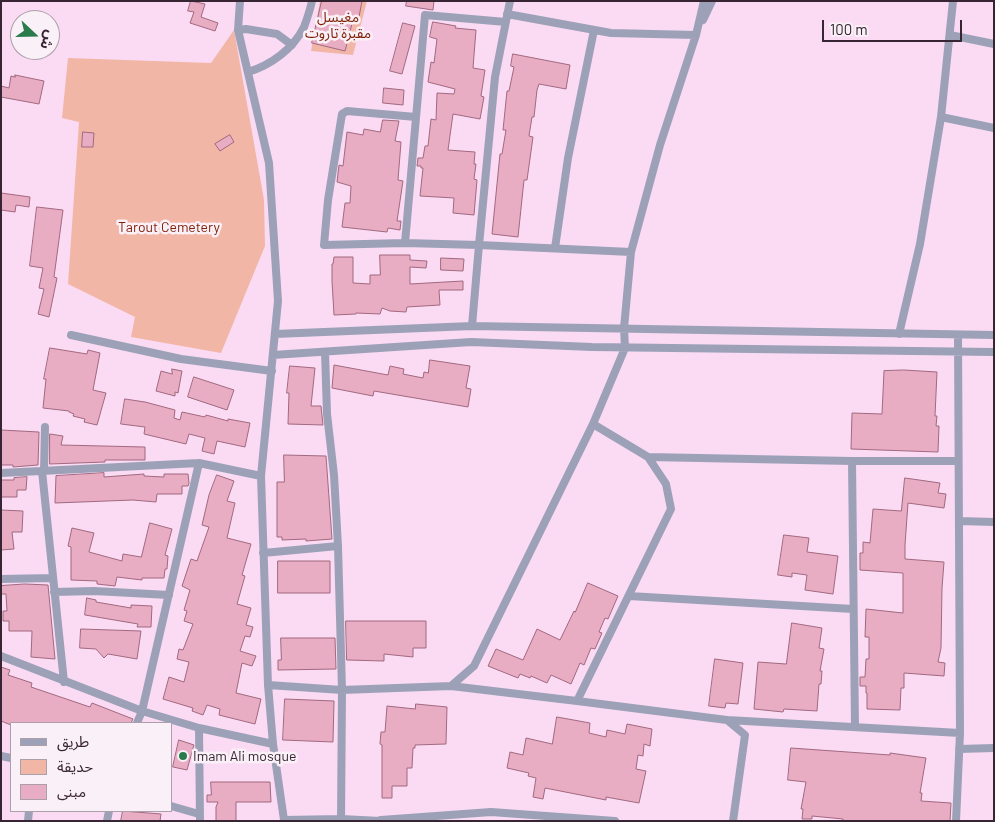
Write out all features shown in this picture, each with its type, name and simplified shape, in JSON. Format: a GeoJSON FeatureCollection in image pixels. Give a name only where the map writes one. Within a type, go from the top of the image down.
{"type":"FeatureCollection","features":[{"type":"Feature","properties":{"kind":"street"},"geometry":{"type":"LineString","coordinates":[[240,1],[238,30],[268,163],[278,301],[261,476],[268,685],[273,744],[284,821],[381,820],[491,812],[615,821]]}},
{"type":"Feature","properties":{"kind":"street"},"geometry":{"type":"LineString","coordinates":[[248,72],[265,67],[292,45],[304,27],[312,1]]}},
{"type":"Feature","properties":{"kind":"street"},"geometry":{"type":"LineString","coordinates":[[472,326],[495,77],[510,1]]}},
{"type":"Feature","properties":{"kind":"street"},"geometry":{"type":"LineString","coordinates":[[451,686],[474,666],[593,424],[625,348],[624,328],[631,252],[660,145],[696,35],[704,1]]}},
{"type":"Feature","properties":{"kind":"street"},"geometry":{"type":"LineString","coordinates":[[696,35],[712,1]]}},
{"type":"Feature","properties":{"kind":"street"},"geometry":{"type":"LineString","coordinates":[[899,334],[920,244],[941,117],[953,1]]}},
{"type":"Feature","properties":{"kind":"street"},"geometry":{"type":"LineString","coordinates":[[405,243],[424,15],[506,18],[611,33],[696,35]]}},
{"type":"Feature","properties":{"kind":"street"},"geometry":{"type":"LineString","coordinates":[[238,30],[246,28],[277,34],[292,45]]}},
{"type":"Feature","properties":{"kind":"street"},"geometry":{"type":"LineString","coordinates":[[555,248],[568,158],[594,30]]}},
{"type":"Feature","properties":{"kind":"street"},"geometry":{"type":"LineString","coordinates":[[950,35],[994,44]]}},
{"type":"Feature","properties":{"kind":"street"},"geometry":{"type":"LineString","coordinates":[[416,117],[346,111],[342,114],[328,200],[324,245],[405,243],[631,252]]}},
{"type":"Feature","properties":{"kind":"street"},"geometry":{"type":"LineString","coordinates":[[941,117],[994,128]]}},
{"type":"Feature","properties":{"kind":"street"},"geometry":{"type":"LineString","coordinates":[[275,334],[472,326],[994,335]]}},
{"type":"Feature","properties":{"kind":"street"},"geometry":{"type":"LineString","coordinates":[[71,335],[181,359],[272,371]]}},
{"type":"Feature","properties":{"kind":"street"},"geometry":{"type":"LineString","coordinates":[[956,821],[960,749],[958,335]]}},
{"type":"Feature","properties":{"kind":"street"},"geometry":{"type":"LineString","coordinates":[[273,355],[470,342],[625,348],[994,352]]}},
{"type":"Feature","properties":{"kind":"street"},"geometry":{"type":"LineString","coordinates":[[325,352],[327,414],[334,475],[338,546],[342,690],[341,820]]}},
{"type":"Feature","properties":{"kind":"street"},"geometry":{"type":"LineString","coordinates":[[577,701],[671,509],[666,484],[648,457],[593,424]]}},
{"type":"Feature","properties":{"kind":"street"},"geometry":{"type":"LineString","coordinates":[[45,426],[43,471],[52,578],[64,682]]}},
{"type":"Feature","properties":{"kind":"street"},"geometry":{"type":"LineString","coordinates":[[648,457],[958,461]]}},
{"type":"Feature","properties":{"kind":"street"},"geometry":{"type":"LineString","coordinates":[[852,461],[855,727]]}},
{"type":"Feature","properties":{"kind":"street"},"geometry":{"type":"LineString","coordinates":[[1,473],[199,463],[261,476]]}},
{"type":"Feature","properties":{"kind":"street"},"geometry":{"type":"LineString","coordinates":[[137,722],[142,711],[199,463]]}},
{"type":"Feature","properties":{"kind":"street"},"geometry":{"type":"LineString","coordinates":[[959,521],[994,522]]}},
{"type":"Feature","properties":{"kind":"street"},"geometry":{"type":"LineString","coordinates":[[263,553],[338,546]]}},
{"type":"Feature","properties":{"kind":"street"},"geometry":{"type":"LineString","coordinates":[[1,579],[52,578]]}},
{"type":"Feature","properties":{"kind":"street"},"geometry":{"type":"LineString","coordinates":[[54,592],[94,590],[169,596]]}},
{"type":"Feature","properties":{"kind":"street"},"geometry":{"type":"LineString","coordinates":[[629,596],[853,609]]}},
{"type":"Feature","properties":{"kind":"street"},"geometry":{"type":"LineString","coordinates":[[1,656],[142,711],[199,728],[273,744]]}},
{"type":"Feature","properties":{"kind":"street"},"geometry":{"type":"LineString","coordinates":[[268,685],[342,690],[451,686],[727,720],[960,733]]}},
{"type":"Feature","properties":{"kind":"street"},"geometry":{"type":"LineString","coordinates":[[727,720],[745,735],[733,821]]}},
{"type":"Feature","properties":{"kind":"street"},"geometry":{"type":"LineString","coordinates":[[172,806],[200,817],[199,728]]}},
{"type":"Feature","properties":{"kind":"street"},"geometry":{"type":"LineString","coordinates":[[960,749],[994,748]]}},
{"type":"Feature","properties":{"kind":"street"},"geometry":{"type":"LineString","coordinates":[[491,812],[492,821]]}},
{"type":"Feature","properties":{"kind":"green space","name":"مغيسل مقبرة تاروت"},"geometry":{"type":"Polygon","coordinates":[[[320,1],[367,1],[353,55],[311,51],[320,1]]]}},
{"type":"Feature","properties":{"kind":"green space","name":"Tarout Cemetery"},"geometry":{"type":"Polygon","coordinates":[[[234,30],[264,200],[265,246],[221,353],[131,337],[135,317],[68,284],[79,122],[62,118],[68,58],[211,63],[234,30]]]}},
{"type":"Feature","properties":{"kind":"building"},"geometry":{"type":"Polygon","coordinates":[[[191,1],[205,4],[201,17],[218,23],[215,31],[190,23],[194,12],[188,11],[191,1]]]}},
{"type":"Feature","properties":{"kind":"building","name":"مغيسل مقبرة تاروت"},"geometry":{"type":"Polygon","coordinates":[[[322,1],[362,1],[359,17],[354,16],[345,51],[312,43],[322,1]]]}},
{"type":"Feature","properties":{"kind":"building"},"geometry":{"type":"Polygon","coordinates":[[[407,1],[434,1],[433,10],[406,6],[407,1]]]}},
{"type":"Feature","properties":{"kind":"building"},"geometry":{"type":"Polygon","coordinates":[[[433,22],[456,26],[455,28],[476,30],[473,68],[485,70],[481,96],[484,97],[480,119],[453,114],[448,150],[475,152],[474,179],[477,180],[474,215],[453,213],[454,198],[420,196],[423,168],[417,166],[418,158],[423,158],[425,146],[428,146],[431,119],[436,120],[437,93],[454,94],[455,89],[428,82],[431,62],[434,63],[437,39],[430,37],[433,22]]]}},
{"type":"Feature","properties":{"kind":"building"},"geometry":{"type":"Polygon","coordinates":[[[403,23],[415,26],[402,74],[390,71],[403,23]]]}},
{"type":"Feature","properties":{"kind":"building"},"geometry":{"type":"Polygon","coordinates":[[[513,54],[570,65],[566,89],[539,84],[537,90],[534,117],[532,117],[529,136],[533,137],[527,180],[524,180],[518,237],[492,234],[500,154],[502,154],[506,130],[503,130],[507,91],[509,91],[514,67],[511,66],[513,54]]]}},
{"type":"Feature","properties":{"kind":"building"},"geometry":{"type":"Polygon","coordinates":[[[15,75],[44,81],[39,104],[1,97],[1,86],[9,88],[11,76],[15,77],[15,75]]]}},
{"type":"Feature","properties":{"kind":"building"},"geometry":{"type":"Polygon","coordinates":[[[384,88],[404,90],[403,105],[383,103],[384,88]]]}},
{"type":"Feature","properties":{"kind":"building"},"geometry":{"type":"Polygon","coordinates":[[[383,120],[399,121],[395,141],[401,142],[398,180],[403,181],[397,221],[401,221],[400,230],[388,228],[387,232],[342,227],[345,203],[350,203],[351,186],[337,182],[339,165],[343,166],[347,132],[363,135],[364,129],[380,132],[383,120]]]}},
{"type":"Feature","properties":{"kind":"building"},"geometry":{"type":"Polygon","coordinates":[[[83,132],[94,133],[93,147],[82,147],[83,132]]]}},
{"type":"Feature","properties":{"kind":"building"},"geometry":{"type":"Polygon","coordinates":[[[230,135],[234,142],[220,151],[215,144],[230,135]]]}},
{"type":"Feature","properties":{"kind":"building"},"geometry":{"type":"Polygon","coordinates":[[[1,193],[30,197],[29,207],[16,205],[15,212],[1,210],[1,193]]]}},
{"type":"Feature","properties":{"kind":"building"},"geometry":{"type":"Polygon","coordinates":[[[37,207],[63,210],[54,277],[57,278],[49,317],[38,314],[44,289],[39,288],[43,268],[30,266],[37,207]]]}},
{"type":"Feature","properties":{"kind":"building"},"geometry":{"type":"Polygon","coordinates":[[[380,255],[410,255],[410,260],[427,261],[426,268],[410,267],[410,284],[463,281],[463,290],[439,290],[440,305],[407,307],[406,312],[390,311],[382,308],[380,314],[356,313],[334,315],[332,264],[334,257],[353,257],[353,283],[370,284],[370,275],[380,275],[380,255]]]}},
{"type":"Feature","properties":{"kind":"building"},"geometry":{"type":"Polygon","coordinates":[[[441,258],[464,259],[463,271],[441,270],[441,258]]]}},
{"type":"Feature","properties":{"kind":"building"},"geometry":{"type":"Polygon","coordinates":[[[50,348],[87,354],[88,350],[100,353],[93,390],[106,393],[97,425],[84,422],[85,419],[73,416],[74,414],[69,411],[43,408],[46,379],[44,379],[50,348]]]}},
{"type":"Feature","properties":{"kind":"building"},"geometry":{"type":"Polygon","coordinates":[[[430,360],[470,366],[466,388],[471,389],[468,407],[374,391],[373,396],[332,388],[334,365],[388,375],[390,366],[404,369],[403,374],[423,378],[424,372],[428,373],[430,360]]]}},
{"type":"Feature","properties":{"kind":"building"},"geometry":{"type":"Polygon","coordinates":[[[290,366],[315,368],[311,406],[321,406],[323,425],[288,424],[289,393],[287,393],[290,366]]]}},
{"type":"Feature","properties":{"kind":"building"},"geometry":{"type":"Polygon","coordinates":[[[172,369],[182,371],[178,393],[175,392],[175,396],[156,391],[161,371],[172,374],[172,369]]]}},
{"type":"Feature","properties":{"kind":"building"},"geometry":{"type":"Polygon","coordinates":[[[884,371],[937,372],[935,416],[937,416],[936,426],[939,426],[938,452],[851,449],[852,413],[882,414],[884,371]]]}},
{"type":"Feature","properties":{"kind":"building"},"geometry":{"type":"Polygon","coordinates":[[[194,377],[234,390],[227,410],[188,397],[194,377]]]}},
{"type":"Feature","properties":{"kind":"building"},"geometry":{"type":"Polygon","coordinates":[[[125,399],[175,410],[174,418],[180,420],[182,412],[205,417],[206,415],[228,421],[228,419],[250,423],[245,447],[217,441],[214,454],[202,451],[205,438],[189,434],[186,444],[144,434],[145,427],[121,424],[125,399]]]}},
{"type":"Feature","properties":{"kind":"building"},"geometry":{"type":"Polygon","coordinates":[[[1,430],[39,432],[38,465],[13,467],[13,465],[1,465],[1,430]]]}},
{"type":"Feature","properties":{"kind":"building"},"geometry":{"type":"Polygon","coordinates":[[[50,434],[63,436],[61,445],[145,447],[145,460],[105,460],[105,462],[50,464],[50,434]]]}},
{"type":"Feature","properties":{"kind":"building"},"geometry":{"type":"Polygon","coordinates":[[[284,455],[326,456],[332,539],[306,541],[306,539],[282,540],[282,537],[277,537],[277,482],[284,482],[284,455]]]}},
{"type":"Feature","properties":{"kind":"building"},"geometry":{"type":"Polygon","coordinates":[[[104,473],[104,477],[144,474],[144,476],[164,477],[164,474],[188,474],[189,483],[188,486],[182,486],[182,494],[157,494],[156,502],[133,500],[55,503],[56,476],[104,473]]]}},
{"type":"Feature","properties":{"kind":"building"},"geometry":{"type":"Polygon","coordinates":[[[217,475],[234,481],[227,501],[235,503],[227,538],[251,544],[242,575],[245,576],[237,604],[251,608],[246,625],[253,627],[250,637],[245,636],[240,651],[256,656],[252,666],[242,663],[236,693],[261,699],[255,724],[219,715],[220,709],[207,705],[203,715],[192,711],[193,708],[163,699],[169,677],[184,682],[189,662],[177,659],[179,649],[183,650],[193,624],[184,621],[187,611],[184,610],[190,590],[182,586],[191,559],[197,561],[209,527],[202,525],[209,495],[217,475]]]}},
{"type":"Feature","properties":{"kind":"building"},"geometry":{"type":"Polygon","coordinates":[[[27,477],[26,490],[17,490],[17,497],[1,497],[1,480],[27,477]]]}},
{"type":"Feature","properties":{"kind":"building"},"geometry":{"type":"Polygon","coordinates":[[[905,478],[940,483],[938,493],[946,494],[944,508],[908,503],[905,545],[905,559],[944,562],[941,648],[938,662],[945,663],[944,676],[904,673],[904,688],[901,688],[900,710],[867,709],[866,686],[860,686],[860,677],[865,677],[866,659],[869,659],[869,637],[865,637],[866,609],[903,613],[903,573],[860,570],[860,553],[863,553],[863,542],[870,543],[873,509],[901,511],[905,478]]]}},
{"type":"Feature","properties":{"kind":"building"},"geometry":{"type":"Polygon","coordinates":[[[1,510],[23,511],[22,532],[12,532],[14,549],[1,550],[1,510]]]}},
{"type":"Feature","properties":{"kind":"building"},"geometry":{"type":"Polygon","coordinates":[[[150,523],[172,529],[165,555],[168,556],[164,578],[142,578],[142,580],[117,577],[115,586],[97,584],[97,581],[71,580],[71,547],[68,546],[72,528],[94,533],[89,552],[122,561],[123,554],[141,557],[150,523]]]}},
{"type":"Feature","properties":{"kind":"building"},"geometry":{"type":"Polygon","coordinates":[[[784,535],[809,538],[807,552],[838,556],[833,594],[805,590],[807,575],[792,573],[792,577],[778,575],[784,535]]]}},
{"type":"Feature","properties":{"kind":"building"},"geometry":{"type":"Polygon","coordinates":[[[278,561],[330,561],[330,593],[278,593],[278,561]]]}},
{"type":"Feature","properties":{"kind":"building"},"geometry":{"type":"Polygon","coordinates":[[[588,583],[618,596],[608,619],[605,618],[599,632],[602,633],[595,649],[591,648],[584,665],[580,663],[571,684],[551,675],[547,683],[531,676],[530,678],[520,674],[518,678],[488,666],[496,649],[523,660],[537,629],[560,640],[588,583]]]}},
{"type":"Feature","properties":{"kind":"building"},"geometry":{"type":"Polygon","coordinates":[[[48,585],[55,659],[31,657],[32,631],[9,631],[9,621],[3,621],[3,611],[7,611],[6,594],[1,594],[1,586],[48,585]]]}},
{"type":"Feature","properties":{"kind":"building"},"geometry":{"type":"Polygon","coordinates":[[[87,598],[96,600],[96,602],[131,608],[131,605],[152,606],[151,627],[137,627],[138,624],[85,615],[87,598]]]}},
{"type":"Feature","properties":{"kind":"building"},"geometry":{"type":"Polygon","coordinates":[[[346,621],[426,621],[426,648],[413,648],[413,657],[384,654],[384,661],[347,660],[346,621]]]}},
{"type":"Feature","properties":{"kind":"building"},"geometry":{"type":"Polygon","coordinates":[[[792,623],[822,628],[819,648],[824,649],[820,671],[822,671],[817,711],[784,709],[783,712],[754,709],[758,662],[786,664],[792,623]]]}},
{"type":"Feature","properties":{"kind":"building"},"geometry":{"type":"Polygon","coordinates":[[[81,629],[141,631],[137,659],[108,654],[104,658],[96,649],[80,648],[81,629]]]}},
{"type":"Feature","properties":{"kind":"building"},"geometry":{"type":"Polygon","coordinates":[[[281,638],[335,638],[336,669],[278,670],[278,660],[281,660],[281,638]]]}},
{"type":"Feature","properties":{"kind":"building"},"geometry":{"type":"Polygon","coordinates":[[[715,659],[743,663],[738,704],[726,703],[725,708],[709,706],[715,659]]]}},
{"type":"Feature","properties":{"kind":"building"},"geometry":{"type":"Polygon","coordinates":[[[1,667],[10,670],[8,675],[32,683],[31,687],[90,707],[92,703],[133,719],[132,722],[10,722],[10,725],[1,721],[1,667]]]}},
{"type":"Feature","properties":{"kind":"building"},"geometry":{"type":"Polygon","coordinates":[[[285,699],[334,701],[333,742],[283,740],[285,699]]]}},
{"type":"Feature","properties":{"kind":"building"},"geometry":{"type":"Polygon","coordinates":[[[416,704],[447,707],[446,744],[415,745],[415,748],[413,748],[412,768],[407,768],[407,786],[392,786],[392,798],[382,798],[382,745],[380,744],[381,732],[385,732],[387,706],[415,709],[416,704]]]}},
{"type":"Feature","properties":{"kind":"building"},"geometry":{"type":"Polygon","coordinates":[[[557,717],[590,723],[589,733],[606,737],[607,730],[625,734],[627,724],[652,729],[650,746],[644,744],[643,756],[638,755],[636,769],[646,771],[639,803],[606,797],[606,800],[545,788],[543,799],[533,797],[536,778],[528,776],[529,773],[507,768],[510,752],[523,755],[526,738],[552,744],[557,717]]]}},
{"type":"Feature","properties":{"kind":"building"},"geometry":{"type":"Polygon","coordinates":[[[179,740],[194,745],[187,770],[173,767],[179,740]]]}},
{"type":"Feature","properties":{"kind":"building"},"geometry":{"type":"Polygon","coordinates":[[[791,748],[890,755],[890,753],[926,758],[920,793],[922,793],[921,801],[951,803],[950,821],[843,821],[843,819],[812,816],[812,819],[802,819],[803,809],[801,809],[806,782],[788,780],[791,748]]]}},
{"type":"Feature","properties":{"kind":"building"},"geometry":{"type":"Polygon","coordinates":[[[211,782],[270,782],[271,802],[236,802],[236,821],[216,821],[218,802],[207,802],[207,795],[211,795],[211,782]]]}},
{"type":"Feature","properties":{"kind":"building"},"geometry":{"type":"Polygon","coordinates":[[[123,812],[161,814],[160,821],[121,821],[123,812]]]}},
{"type":"Feature","properties":{"kind":"place","name":"Imam Ali mosque"},"geometry":{"type":"Point","coordinates":[183,756]}}]}
